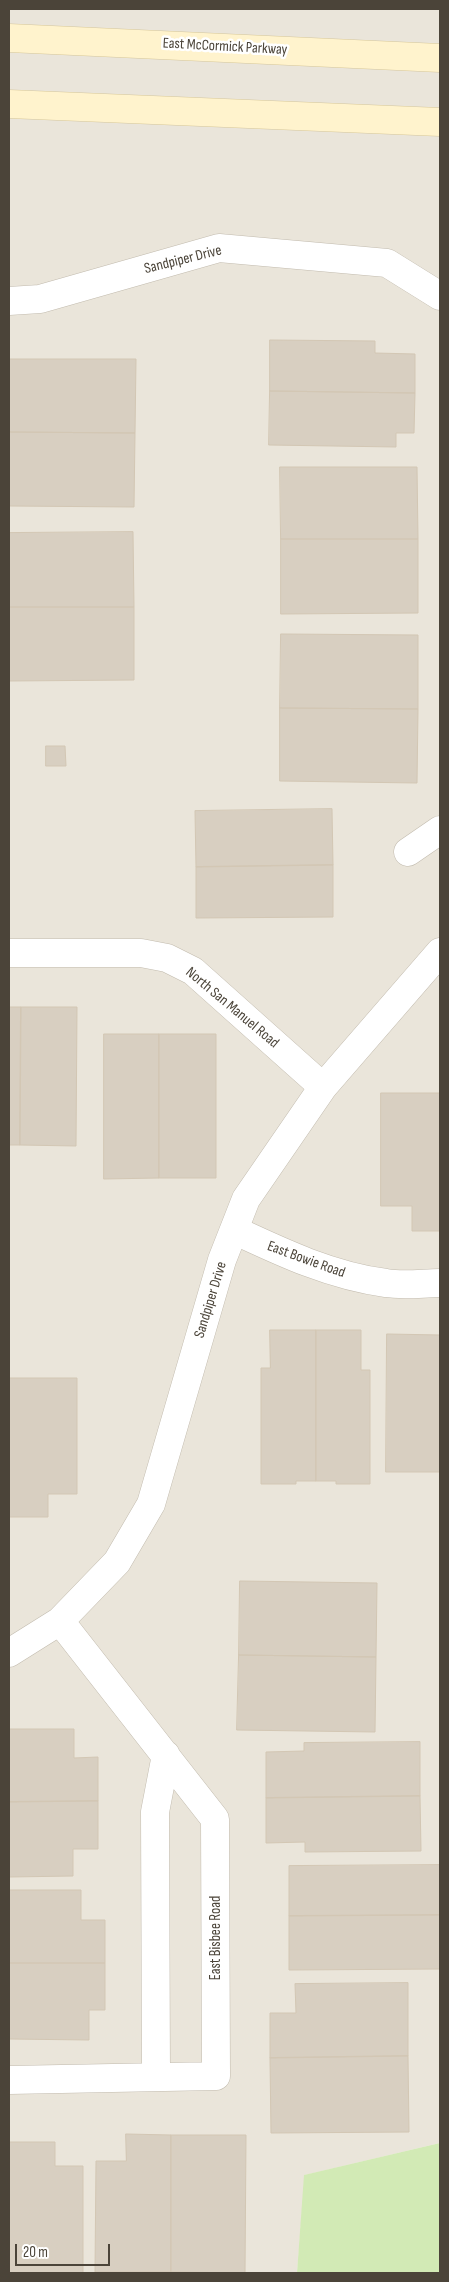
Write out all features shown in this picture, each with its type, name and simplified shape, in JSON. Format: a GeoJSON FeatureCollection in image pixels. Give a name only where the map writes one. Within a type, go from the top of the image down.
{"type":"FeatureCollection","features":[{"type":"Feature","properties":{"kind":"main road","name":"East McCormick Parkway"},"geometry":{"type":"LineString","coordinates":[[9,38],[440,58]]}},
{"type":"Feature","properties":{"kind":"main road"},"geometry":{"type":"LineString","coordinates":[[9,104],[440,122]]}},
{"type":"Feature","properties":{"kind":"street","name":"Sandpiper Drive"},"geometry":{"type":"LineString","coordinates":[[9,301],[40,299],[219,248],[387,263],[440,296]]}},
{"type":"Feature","properties":{"kind":"street"},"geometry":{"type":"LineString","coordinates":[[408,852],[440,830]]}},
{"type":"Feature","properties":{"kind":"street","name":"North San Manuel Road"},"geometry":{"type":"LineString","coordinates":[[9,953],[141,952],[167,958],[193,971],[323,1087]]}},
{"type":"Feature","properties":{"kind":"street","name":"Sandpiper Drive"},"geometry":{"type":"LineString","coordinates":[[9,1653],[60,1621],[117,1562],[151,1504],[222,1260],[246,1200],[323,1087],[440,952]]}},
{"type":"Feature","properties":{"kind":"street","name":"East Bowie Road"},"geometry":{"type":"LineString","coordinates":[[234,1230],[325,1270],[352,1277],[388,1284],[440,1283]]}},
{"type":"Feature","properties":{"kind":"street","name":"East Bisbee Road"},"geometry":{"type":"LineString","coordinates":[[9,2080],[216,2076],[215,1819],[60,1621]]}},
{"type":"Feature","properties":{"kind":"street"},"geometry":{"type":"LineString","coordinates":[[156,2077],[155,1812],[166,1755]]}},
{"type":"Feature","properties":{"kind":"shaded area"},"geometry":{"type":"Polygon","coordinates":[[[9,9],[440,9],[440,2143],[305,2175],[297,2273],[9,2273],[9,9]]]}},
{"type":"Feature","properties":{"kind":"green space"},"geometry":{"type":"Polygon","coordinates":[[[440,2143],[440,2273],[297,2273],[304,2175],[440,2143]]]}},
{"type":"Feature","properties":{"kind":"building"},"geometry":{"type":"Polygon","coordinates":[[[270,340],[375,341],[375,353],[415,354],[415,393],[270,391],[270,340]]]}},
{"type":"Feature","properties":{"kind":"building"},"geometry":{"type":"Polygon","coordinates":[[[9,359],[136,359],[135,433],[9,432],[9,359]]]}},
{"type":"Feature","properties":{"kind":"building"},"geometry":{"type":"Polygon","coordinates":[[[270,391],[415,393],[414,433],[396,433],[396,447],[269,445],[270,391]]]}},
{"type":"Feature","properties":{"kind":"building"},"geometry":{"type":"Polygon","coordinates":[[[9,432],[135,433],[134,507],[9,506],[9,432]]]}},
{"type":"Feature","properties":{"kind":"building"},"geometry":{"type":"Polygon","coordinates":[[[280,467],[417,467],[418,539],[281,539],[280,467]]]}},
{"type":"Feature","properties":{"kind":"building"},"geometry":{"type":"Polygon","coordinates":[[[133,532],[134,607],[9,607],[9,533],[133,532]]]}},
{"type":"Feature","properties":{"kind":"building"},"geometry":{"type":"Polygon","coordinates":[[[281,539],[418,539],[418,613],[281,614],[281,539]]]}},
{"type":"Feature","properties":{"kind":"building"},"geometry":{"type":"Polygon","coordinates":[[[9,607],[134,607],[134,680],[9,681],[9,607]]]}},
{"type":"Feature","properties":{"kind":"building"},"geometry":{"type":"Polygon","coordinates":[[[281,634],[418,635],[418,709],[280,708],[281,634]]]}},
{"type":"Feature","properties":{"kind":"building"},"geometry":{"type":"Polygon","coordinates":[[[280,708],[418,709],[417,783],[280,781],[280,708]]]}},
{"type":"Feature","properties":{"kind":"building"},"geometry":{"type":"Polygon","coordinates":[[[46,746],[65,746],[66,766],[46,766],[46,746]]]}},
{"type":"Feature","properties":{"kind":"building"},"geometry":{"type":"Polygon","coordinates":[[[332,809],[333,865],[196,867],[195,811],[332,809]]]}},
{"type":"Feature","properties":{"kind":"building"},"geometry":{"type":"Polygon","coordinates":[[[333,865],[333,917],[196,918],[196,867],[333,865]]]}},
{"type":"Feature","properties":{"kind":"building"},"geometry":{"type":"Polygon","coordinates":[[[9,1007],[21,1007],[20,1145],[9,1145],[9,1007]]]}},
{"type":"Feature","properties":{"kind":"building"},"geometry":{"type":"Polygon","coordinates":[[[21,1007],[77,1007],[76,1146],[20,1145],[21,1007]]]}},
{"type":"Feature","properties":{"kind":"building"},"geometry":{"type":"Polygon","coordinates":[[[104,1034],[159,1034],[159,1178],[104,1179],[104,1034]]]}},
{"type":"Feature","properties":{"kind":"building"},"geometry":{"type":"Polygon","coordinates":[[[159,1034],[216,1034],[216,1178],[159,1178],[159,1034]]]}},
{"type":"Feature","properties":{"kind":"building"},"geometry":{"type":"Polygon","coordinates":[[[381,1093],[440,1093],[440,1231],[412,1231],[412,1206],[381,1206],[381,1093]]]}},
{"type":"Feature","properties":{"kind":"building"},"geometry":{"type":"Polygon","coordinates":[[[270,1330],[316,1330],[316,1481],[296,1481],[296,1484],[261,1484],[261,1368],[270,1368],[270,1330]]]}},
{"type":"Feature","properties":{"kind":"building"},"geometry":{"type":"Polygon","coordinates":[[[316,1330],[361,1330],[361,1370],[370,1370],[370,1484],[336,1484],[336,1481],[316,1481],[316,1330]]]}},
{"type":"Feature","properties":{"kind":"building"},"geometry":{"type":"Polygon","coordinates":[[[387,1334],[440,1335],[440,1472],[386,1472],[387,1334]]]}},
{"type":"Feature","properties":{"kind":"building"},"geometry":{"type":"Polygon","coordinates":[[[9,1378],[77,1378],[77,1494],[48,1494],[48,1517],[9,1517],[9,1378]]]}},
{"type":"Feature","properties":{"kind":"building"},"geometry":{"type":"Polygon","coordinates":[[[240,1581],[377,1583],[376,1657],[239,1655],[240,1581]]]}},
{"type":"Feature","properties":{"kind":"building"},"geometry":{"type":"Polygon","coordinates":[[[239,1655],[376,1657],[375,1732],[237,1730],[239,1655]]]}},
{"type":"Feature","properties":{"kind":"building"},"geometry":{"type":"Polygon","coordinates":[[[9,1729],[74,1729],[74,1758],[98,1757],[98,1801],[9,1802],[9,1729]]]}},
{"type":"Feature","properties":{"kind":"building"},"geometry":{"type":"Polygon","coordinates":[[[420,1742],[420,1796],[266,1798],[266,1752],[304,1751],[304,1743],[420,1742]]]}},
{"type":"Feature","properties":{"kind":"building"},"geometry":{"type":"Polygon","coordinates":[[[420,1796],[421,1851],[305,1852],[305,1842],[266,1843],[266,1798],[420,1796]]]}},
{"type":"Feature","properties":{"kind":"building"},"geometry":{"type":"Polygon","coordinates":[[[98,1801],[98,1849],[73,1849],[73,1876],[9,1877],[9,1802],[98,1801]]]}},
{"type":"Feature","properties":{"kind":"building"},"geometry":{"type":"Polygon","coordinates":[[[440,1865],[440,1915],[289,1916],[289,1866],[440,1865]]]}},
{"type":"Feature","properties":{"kind":"building"},"geometry":{"type":"Polygon","coordinates":[[[9,1890],[81,1890],[81,1920],[105,1920],[105,1963],[9,1963],[9,1890]]]}},
{"type":"Feature","properties":{"kind":"building"},"geometry":{"type":"Polygon","coordinates":[[[440,1915],[440,1969],[289,1970],[289,1916],[440,1915]]]}},
{"type":"Feature","properties":{"kind":"building"},"geometry":{"type":"Polygon","coordinates":[[[9,1963],[105,1963],[105,2010],[89,2010],[89,2040],[9,2039],[9,1963]]]}},
{"type":"Feature","properties":{"kind":"building"},"geometry":{"type":"Polygon","coordinates":[[[408,1983],[408,2056],[270,2058],[270,2013],[296,2013],[295,1984],[408,1983]]]}},
{"type":"Feature","properties":{"kind":"building"},"geometry":{"type":"Polygon","coordinates":[[[408,2056],[409,2132],[271,2133],[270,2058],[408,2056]]]}},
{"type":"Feature","properties":{"kind":"building"},"geometry":{"type":"Polygon","coordinates":[[[126,2134],[171,2135],[171,2272],[95,2272],[96,2161],[126,2161],[126,2134]]]}},
{"type":"Feature","properties":{"kind":"building"},"geometry":{"type":"Polygon","coordinates":[[[171,2135],[246,2135],[245,2273],[171,2272],[171,2135]]]}},
{"type":"Feature","properties":{"kind":"building"},"geometry":{"type":"Polygon","coordinates":[[[9,2142],[55,2142],[55,2166],[83,2166],[83,2273],[9,2273],[9,2142]]]}}]}
